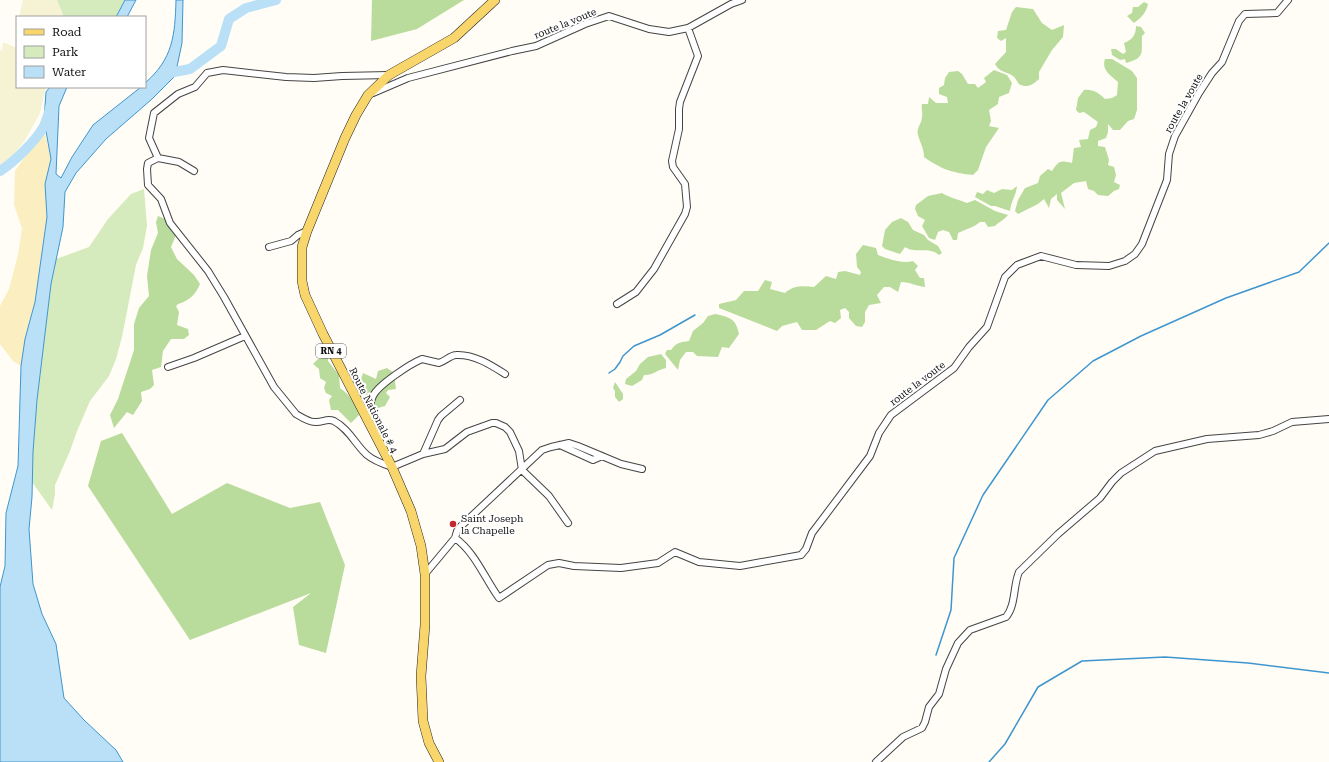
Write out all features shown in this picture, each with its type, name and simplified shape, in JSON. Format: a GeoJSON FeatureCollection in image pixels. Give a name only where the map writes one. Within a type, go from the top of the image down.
{"type":"FeatureCollection","features":[{"type":"Feature","properties":{"kind":"main road","name":"Route Nationale # 4"},"geometry":{"type":"LineString","coordinates":[[439,762],[429,743],[423,721],[421,676],[425,625],[425,574],[421,546],[411,511],[392,467],[323,334],[305,295],[302,282],[302,247],[345,138],[368,95],[388,75],[454,38],[495,0]]}},
{"type":"Feature","properties":{"kind":"street","name":"route la voute"},"geometry":{"type":"LineString","coordinates":[[368,95],[408,78],[536,46],[584,24],[609,16],[649,29],[669,32],[688,28],[731,4],[742,0]]}},
{"type":"Feature","properties":{"kind":"street","name":"route la voute"},"geometry":{"type":"LineString","coordinates":[[455,538],[463,544],[499,598],[553,563],[574,566],[620,568],[658,563],[675,552],[699,562],[740,566],[800,556],[806,549],[812,533],[820,521],[846,490],[870,456],[879,433],[891,415],[954,368],[969,347],[987,327],[1005,277],[1017,265],[1041,256],[1076,265],[1109,266],[1125,261],[1135,254],[1142,244],[1167,180],[1169,154],[1175,136],[1199,93],[1212,73],[1222,62],[1239,20],[1245,14],[1277,13],[1288,0]]}},
{"type":"Feature","properties":{"kind":"street"},"geometry":{"type":"LineString","coordinates":[[617,304],[636,292],[654,270],[687,207],[685,184],[672,167],[672,161],[679,129],[680,102],[698,56],[688,28]]}},
{"type":"Feature","properties":{"kind":"street"},"geometry":{"type":"LineString","coordinates":[[158,158],[149,138],[154,113],[178,94],[195,86],[207,73],[223,70],[286,77],[314,78],[388,75]]}},
{"type":"Feature","properties":{"kind":"street"},"geometry":{"type":"LineString","coordinates":[[194,171],[179,162],[158,158],[148,163],[148,185],[161,199],[170,222],[208,271],[274,387],[296,414],[316,422],[326,420],[335,422],[344,428],[368,456],[375,461],[392,467],[423,454],[445,449],[467,432],[496,423],[505,427],[510,432],[519,451],[522,470],[549,496],[568,523]]}},
{"type":"Feature","properties":{"kind":"street"},"geometry":{"type":"LineString","coordinates":[[268,247],[291,240],[308,231]]}},
{"type":"Feature","properties":{"kind":"street"},"geometry":{"type":"LineString","coordinates":[[168,367],[194,358],[245,336]]}},
{"type":"Feature","properties":{"kind":"street"},"geometry":{"type":"LineString","coordinates":[[369,424],[369,410],[373,395],[380,387],[403,370],[422,359],[439,363],[455,355],[469,356],[506,374]]}},
{"type":"Feature","properties":{"kind":"street"},"geometry":{"type":"LineString","coordinates":[[423,454],[438,420],[460,400]]}},
{"type":"Feature","properties":{"kind":"street"},"geometry":{"type":"LineString","coordinates":[[876,762],[904,737],[920,729],[924,724],[928,710],[939,694],[946,669],[958,643],[970,630],[1006,617],[1012,608],[1019,572],[1058,534],[1100,498],[1121,473],[1155,451],[1207,439],[1259,435],[1273,431],[1292,422],[1329,419]]}},
{"type":"Feature","properties":{"kind":"street"},"geometry":{"type":"LineString","coordinates":[[425,574],[455,538],[460,527],[542,450],[551,446],[569,443],[621,464],[642,469]]}},
{"type":"Feature","properties":{"kind":"shaded area"},"geometry":{"type":"Polygon","coordinates":[[[23,0],[57,0],[62,12],[62,16],[19,16],[23,0]]]}},
{"type":"Feature","properties":{"kind":"shaded area"},"geometry":{"type":"Polygon","coordinates":[[[3,42],[16,48],[16,88],[46,88],[40,113],[25,140],[0,173],[0,49],[2,51],[3,42]]]}},
{"type":"Feature","properties":{"kind":"green space"},"geometry":{"type":"Polygon","coordinates":[[[57,0],[125,0],[117,16],[63,16],[57,0]]]}},
{"type":"Feature","properties":{"kind":"green space"},"geometry":{"type":"Polygon","coordinates":[[[372,0],[464,0],[417,29],[371,41],[372,0]]]}},
{"type":"Feature","properties":{"kind":"green space"},"geometry":{"type":"Polygon","coordinates":[[[1144,2],[1148,4],[1145,13],[1134,23],[1127,16],[1132,13],[1133,7],[1138,7],[1144,2]]]}},
{"type":"Feature","properties":{"kind":"green space"},"geometry":{"type":"Polygon","coordinates":[[[1016,7],[1033,9],[1042,23],[1052,30],[1064,25],[1063,37],[1052,50],[1039,72],[1039,79],[1028,86],[1019,84],[1014,77],[1001,70],[995,64],[1006,52],[1006,38],[1001,41],[997,38],[998,31],[1006,30],[1012,12],[1016,7]]]}},
{"type":"Feature","properties":{"kind":"green space"},"geometry":{"type":"Polygon","coordinates":[[[1136,26],[1141,27],[1145,33],[1142,36],[1141,54],[1137,59],[1126,63],[1125,59],[1120,60],[1112,55],[1111,49],[1116,49],[1123,54],[1126,52],[1124,43],[1133,37],[1136,26]]]}},
{"type":"Feature","properties":{"kind":"green space"},"geometry":{"type":"Polygon","coordinates":[[[1105,59],[1112,59],[1132,71],[1137,78],[1137,110],[1134,119],[1128,121],[1120,130],[1113,130],[1108,124],[1106,138],[1098,141],[1098,146],[1105,147],[1109,160],[1108,165],[1114,167],[1116,175],[1114,182],[1120,185],[1119,189],[1108,196],[1098,195],[1094,191],[1088,189],[1086,181],[1074,183],[1061,193],[1065,209],[1057,200],[1057,194],[1051,199],[1049,208],[1044,199],[1038,204],[1018,214],[1015,211],[1018,200],[1025,188],[1038,183],[1040,176],[1048,169],[1052,171],[1060,162],[1072,163],[1074,148],[1081,147],[1079,140],[1088,139],[1090,130],[1096,127],[1098,122],[1084,112],[1079,113],[1076,110],[1078,98],[1084,90],[1096,92],[1105,99],[1112,98],[1117,95],[1118,82],[1106,70],[1104,66],[1105,59]]]}},
{"type":"Feature","properties":{"kind":"green space"},"geometry":{"type":"Polygon","coordinates":[[[994,70],[1007,75],[1012,83],[1009,93],[999,97],[998,104],[989,110],[991,121],[989,126],[999,128],[986,147],[978,170],[973,175],[953,172],[936,165],[924,157],[918,132],[922,119],[922,104],[928,104],[929,97],[936,103],[948,103],[947,97],[939,94],[939,88],[944,85],[945,78],[949,72],[958,71],[962,74],[968,84],[975,84],[978,88],[986,82],[984,78],[994,70]]]}},
{"type":"Feature","properties":{"kind":"green space"},"geometry":{"type":"Polygon","coordinates":[[[1017,186],[1010,211],[991,206],[975,197],[977,192],[983,194],[987,190],[994,193],[1002,189],[1012,190],[1017,186]]]}},
{"type":"Feature","properties":{"kind":"green space"},"geometry":{"type":"Polygon","coordinates":[[[144,189],[147,226],[143,248],[136,265],[122,337],[116,359],[109,376],[90,401],[77,431],[55,485],[52,510],[32,482],[37,400],[51,284],[56,259],[89,247],[108,219],[131,194],[144,189]]]}},
{"type":"Feature","properties":{"kind":"green space"},"geometry":{"type":"Polygon","coordinates":[[[942,193],[967,203],[975,200],[995,211],[1008,215],[995,226],[988,227],[985,222],[980,222],[958,233],[957,240],[953,240],[949,232],[943,230],[938,232],[935,240],[929,238],[922,226],[925,220],[918,216],[915,209],[916,205],[928,196],[942,193]]]}},
{"type":"Feature","properties":{"kind":"green space"},"geometry":{"type":"Polygon","coordinates":[[[158,216],[165,219],[176,235],[171,247],[177,259],[194,275],[200,284],[192,297],[176,306],[179,312],[177,325],[188,329],[189,335],[184,339],[171,339],[163,351],[161,367],[152,370],[154,385],[150,389],[141,392],[142,401],[133,415],[127,412],[114,428],[110,415],[118,399],[134,350],[134,324],[139,308],[149,296],[147,276],[151,250],[158,233],[156,222],[158,216]]]}},
{"type":"Feature","properties":{"kind":"green space"},"geometry":{"type":"Polygon","coordinates":[[[901,218],[908,222],[913,230],[924,235],[928,240],[938,246],[942,253],[939,255],[931,251],[913,250],[905,247],[900,254],[885,249],[882,246],[885,230],[892,222],[901,218]]]}},
{"type":"Feature","properties":{"kind":"green space"},"geometry":{"type":"Polygon","coordinates":[[[863,245],[876,248],[878,255],[887,258],[900,261],[913,261],[918,266],[915,270],[920,278],[924,278],[925,287],[901,282],[898,292],[890,287],[884,287],[877,295],[881,303],[869,305],[865,312],[865,322],[862,327],[856,326],[849,318],[849,312],[845,308],[840,310],[841,318],[835,323],[830,321],[816,330],[802,330],[797,322],[782,326],[777,331],[719,308],[719,304],[736,300],[744,291],[758,291],[765,280],[772,282],[770,289],[785,293],[795,287],[814,287],[826,276],[836,279],[838,272],[845,271],[860,275],[861,272],[857,267],[856,254],[863,245]]]}},
{"type":"Feature","properties":{"kind":"green space"},"geometry":{"type":"Polygon","coordinates":[[[715,314],[725,316],[732,320],[738,329],[739,334],[729,348],[722,347],[718,357],[697,356],[693,352],[686,352],[680,360],[678,370],[665,354],[667,350],[671,350],[678,343],[689,341],[693,331],[703,323],[708,316],[715,314]]]}},
{"type":"Feature","properties":{"kind":"green space"},"geometry":{"type":"Polygon","coordinates":[[[323,354],[328,355],[328,361],[339,375],[340,388],[354,403],[359,415],[351,423],[338,410],[331,410],[329,400],[332,396],[326,393],[324,388],[326,382],[320,378],[319,369],[313,364],[318,359],[321,359],[323,354]]]}},
{"type":"Feature","properties":{"kind":"green space"},"geometry":{"type":"Polygon","coordinates":[[[661,354],[666,360],[666,368],[644,375],[642,380],[632,386],[625,384],[626,379],[636,371],[640,364],[648,357],[661,354]]]}},
{"type":"Feature","properties":{"kind":"green space"},"geometry":{"type":"Polygon","coordinates":[[[387,368],[394,373],[396,389],[388,390],[386,393],[390,397],[385,406],[378,408],[376,416],[370,417],[368,403],[360,400],[356,392],[357,388],[353,384],[353,379],[361,379],[363,373],[376,379],[378,371],[387,368]]]}},
{"type":"Feature","properties":{"kind":"green space"},"geometry":{"type":"Polygon","coordinates":[[[615,382],[623,394],[623,399],[619,402],[615,397],[615,391],[613,388],[615,382]]]}},
{"type":"Feature","properties":{"kind":"green space"},"geometry":{"type":"Polygon","coordinates":[[[122,433],[172,514],[227,483],[290,508],[320,502],[345,565],[326,653],[299,645],[293,607],[311,593],[190,640],[88,486],[101,441],[122,433]]]}},
{"type":"Feature","properties":{"kind":"sand"},"geometry":{"type":"Polygon","coordinates":[[[45,133],[51,159],[45,184],[47,217],[35,302],[25,339],[21,366],[13,361],[0,344],[0,306],[9,289],[18,255],[22,228],[14,205],[15,171],[29,151],[45,133]]]}},
{"type":"Feature","properties":{"kind":"water"},"geometry":{"type":"Polygon","coordinates":[[[125,0],[136,0],[128,16],[117,16],[125,0]]]}},
{"type":"Feature","properties":{"kind":"water"},"geometry":{"type":"Polygon","coordinates":[[[176,0],[183,0],[182,43],[175,76],[152,99],[106,139],[76,173],[65,192],[63,227],[51,284],[37,400],[33,452],[32,497],[29,529],[33,584],[42,614],[56,644],[64,698],[84,720],[116,750],[123,762],[0,762],[0,587],[5,566],[6,513],[18,466],[21,366],[25,339],[35,302],[47,217],[45,184],[51,159],[44,120],[46,92],[49,88],[67,88],[59,106],[56,174],[61,178],[72,157],[93,125],[140,88],[146,88],[146,82],[162,65],[167,55],[171,46],[175,24],[176,0]]]}},
{"type":"Feature","properties":{"kind":"waterway"},"geometry":{"type":"LineString","coordinates":[[163,76],[169,73],[190,69],[221,46],[229,19],[246,8],[276,0]]}},
{"type":"Feature","properties":{"kind":"waterway"},"geometry":{"type":"LineString","coordinates":[[0,171],[12,162],[36,138],[44,126],[57,88]]}},
{"type":"Feature","properties":{"kind":"waterway"},"geometry":{"type":"LineString","coordinates":[[936,655],[951,610],[954,558],[983,495],[1048,400],[1093,361],[1141,336],[1226,298],[1299,272],[1329,243]]}},
{"type":"Feature","properties":{"kind":"waterway"},"geometry":{"type":"LineString","coordinates":[[609,373],[615,369],[623,356],[634,346],[660,335],[695,315]]}},
{"type":"Feature","properties":{"kind":"waterway"},"geometry":{"type":"LineString","coordinates":[[989,762],[1005,744],[1038,687],[1082,661],[1165,657],[1248,663],[1329,673]]}},
{"type":"Feature","properties":{"kind":"place","name":"Saint Joseph la Chapelle"},"geometry":{"type":"Point","coordinates":[453,524]}}]}
